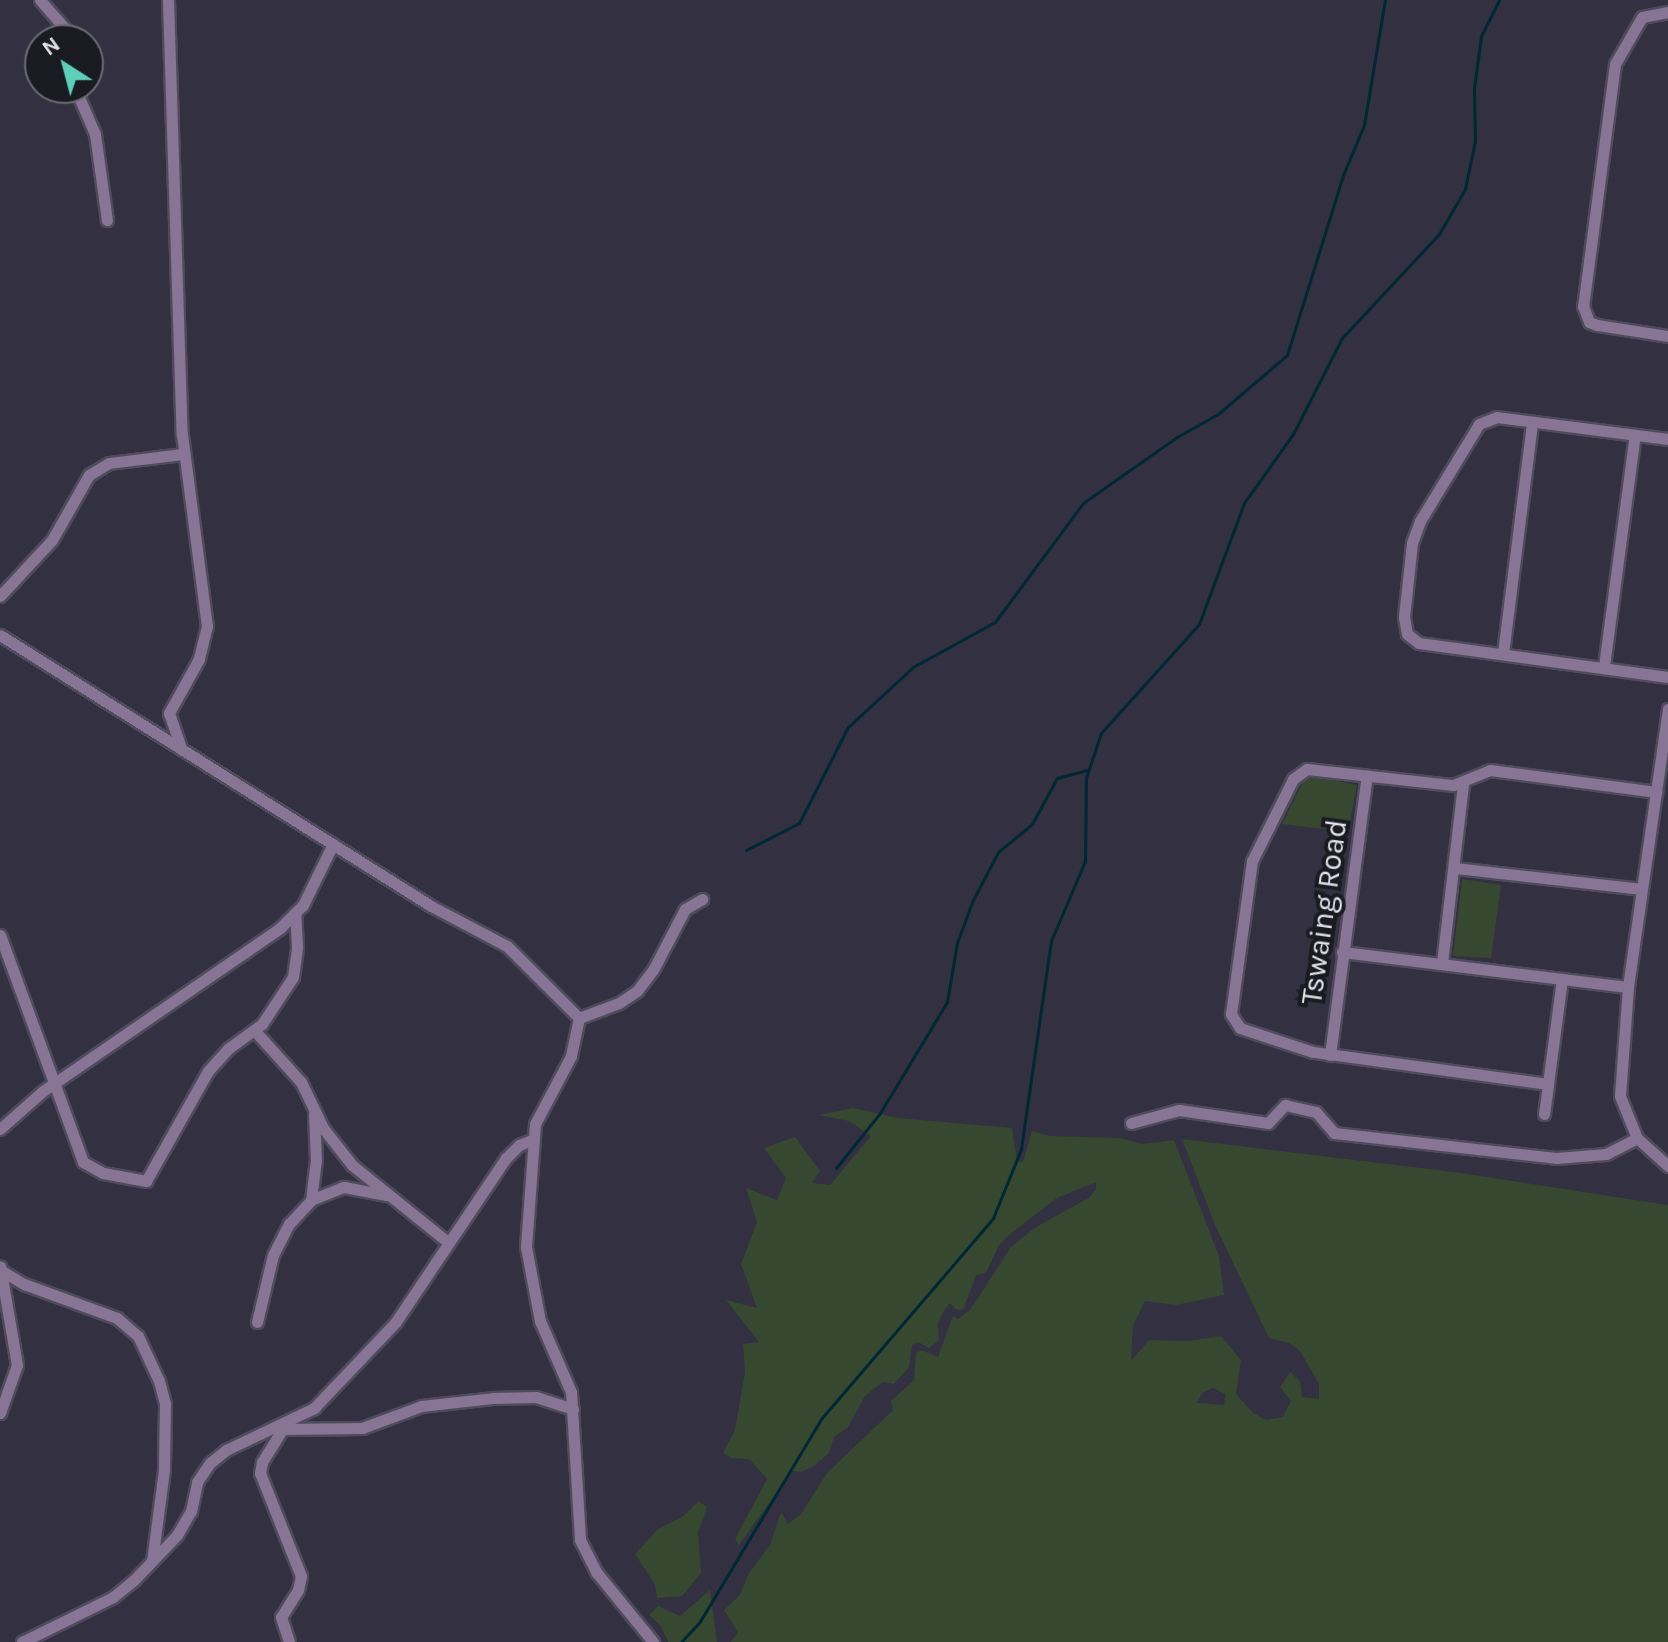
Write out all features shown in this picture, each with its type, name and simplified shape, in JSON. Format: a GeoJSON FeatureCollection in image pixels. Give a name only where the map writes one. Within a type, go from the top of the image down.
{"type":"FeatureCollection","features":[{"type":"Feature","properties":{"kind":"street"},"geometry":{"type":"LineString","coordinates":[[40,0],[61,24]]}},
{"type":"Feature","properties":{"kind":"street"},"geometry":{"type":"LineString","coordinates":[[168,0],[183,454],[207,626],[199,659],[169,713],[182,750]]}},
{"type":"Feature","properties":{"kind":"street"},"geometry":{"type":"LineString","coordinates":[[1668,12],[1642,17],[1615,64],[1583,306],[1589,322],[1597,325],[1668,336]]}},
{"type":"Feature","properties":{"kind":"street"},"geometry":{"type":"LineString","coordinates":[[82,104],[95,134],[107,220]]}},
{"type":"Feature","properties":{"kind":"street"},"geometry":{"type":"LineString","coordinates":[[1668,439],[1497,417],[1479,424],[1431,499],[1412,543],[1404,617],[1407,634],[1419,643],[1668,677]]}},
{"type":"Feature","properties":{"kind":"street"},"geometry":{"type":"LineString","coordinates":[[1503,653],[1532,422]]}},
{"type":"Feature","properties":{"kind":"street"},"geometry":{"type":"LineString","coordinates":[[1604,666],[1635,435]]}},
{"type":"Feature","properties":{"kind":"street"},"geometry":{"type":"LineString","coordinates":[[0,596],[52,540],[89,475],[109,463],[183,454]]}},
{"type":"Feature","properties":{"kind":"street"},"geometry":{"type":"LineString","coordinates":[[0,635],[431,906],[507,946],[579,1018]]}},
{"type":"Feature","properties":{"kind":"street"},"geometry":{"type":"LineString","coordinates":[[1668,709],[1628,987],[1620,1096],[1637,1138],[1668,1166]]}},
{"type":"Feature","properties":{"kind":"street"},"geometry":{"type":"LineString","coordinates":[[1548,1084],[1330,1055],[1240,1028],[1231,1008],[1252,861],[1293,779],[1312,768],[1463,783],[1490,770],[1657,792]]}},
{"type":"Feature","properties":{"kind":"street","name":"Tswaing Road"},"geometry":{"type":"LineString","coordinates":[[1330,1055],[1367,775]]}},
{"type":"Feature","properties":{"kind":"street"},"geometry":{"type":"LineString","coordinates":[[1442,963],[1463,783]]}},
{"type":"Feature","properties":{"kind":"street"},"geometry":{"type":"LineString","coordinates":[[0,1129],[54,1083],[280,928],[303,905],[333,844]]}},
{"type":"Feature","properties":{"kind":"street"},"geometry":{"type":"LineString","coordinates":[[1455,868],[1641,889]]}},
{"type":"Feature","properties":{"kind":"street"},"geometry":{"type":"LineString","coordinates":[[579,1018],[619,1003],[637,991],[653,970],[685,909],[702,899]]}},
{"type":"Feature","properties":{"kind":"street"},"geometry":{"type":"LineString","coordinates":[[0,935],[83,1162],[103,1173],[146,1181],[208,1071],[229,1048],[262,1024],[293,977],[297,947],[295,914]]}},
{"type":"Feature","properties":{"kind":"street"},"geometry":{"type":"LineString","coordinates":[[1342,952],[1628,987]]}},
{"type":"Feature","properties":{"kind":"street"},"geometry":{"type":"LineString","coordinates":[[1544,1114],[1562,979]]}},
{"type":"Feature","properties":{"kind":"street"},"geometry":{"type":"LineString","coordinates":[[579,1018],[571,1056],[535,1124],[526,1247],[538,1312],[561,1362],[573,1409],[580,1540],[597,1573],[653,1642]]}},
{"type":"Feature","properties":{"kind":"street"},"geometry":{"type":"LineString","coordinates":[[254,1030],[301,1082],[323,1128],[352,1165],[449,1243]]}},
{"type":"Feature","properties":{"kind":"street"},"geometry":{"type":"LineString","coordinates":[[1131,1123],[1179,1110],[1268,1123],[1285,1105],[1316,1112],[1334,1133],[1537,1157],[1597,1156],[1637,1138]]}},
{"type":"Feature","properties":{"kind":"street"},"geometry":{"type":"LineString","coordinates":[[311,1200],[316,1161],[314,1109]]}},
{"type":"Feature","properties":{"kind":"street"},"geometry":{"type":"LineString","coordinates":[[289,1642],[281,1617],[298,1590],[301,1576],[260,1473],[262,1462],[284,1426],[314,1408],[395,1323],[506,1158],[519,1145],[532,1140]]}},
{"type":"Feature","properties":{"kind":"street"},"geometry":{"type":"LineString","coordinates":[[257,1322],[273,1255],[289,1224],[311,1200],[344,1187],[386,1195]]}},
{"type":"Feature","properties":{"kind":"street"},"geometry":{"type":"LineString","coordinates":[[1,1268],[24,1284],[117,1318],[138,1336],[159,1381],[165,1403],[164,1470],[152,1561]]}},
{"type":"Feature","properties":{"kind":"street"},"geometry":{"type":"LineString","coordinates":[[0,1413],[17,1365],[1,1268]]}},
{"type":"Feature","properties":{"kind":"street"},"geometry":{"type":"LineString","coordinates":[[22,1642],[113,1597],[152,1561],[186,1521],[197,1482],[210,1463],[252,1434],[284,1426],[362,1428],[421,1406],[493,1398],[536,1397],[573,1409]]}},
{"type":"Feature","properties":{"kind":"green space"},"geometry":{"type":"Polygon","coordinates":[[[1317,777],[1357,785],[1348,832],[1282,824],[1304,780],[1317,777]]]}},
{"type":"Feature","properties":{"kind":"green space"},"geometry":{"type":"Polygon","coordinates":[[[1462,879],[1501,885],[1491,958],[1453,956],[1462,879]]]}},
{"type":"Feature","properties":{"kind":"green space"},"geometry":{"type":"Polygon","coordinates":[[[853,1108],[898,1118],[1012,1128],[1017,1161],[1023,1162],[1032,1131],[1049,1136],[1120,1138],[1142,1144],[1174,1140],[1219,1256],[1224,1295],[1176,1305],[1145,1301],[1133,1326],[1131,1361],[1149,1340],[1188,1341],[1221,1336],[1241,1360],[1236,1394],[1253,1413],[1266,1420],[1283,1417],[1291,1401],[1280,1387],[1290,1372],[1300,1381],[1302,1397],[1319,1399],[1319,1384],[1300,1351],[1289,1343],[1269,1338],[1215,1225],[1182,1139],[1454,1172],[1668,1205],[1668,1642],[731,1642],[738,1632],[724,1610],[740,1595],[749,1573],[770,1545],[781,1512],[788,1524],[801,1514],[827,1473],[893,1410],[891,1401],[914,1380],[916,1353],[921,1350],[938,1357],[953,1316],[958,1319],[970,1310],[1011,1247],[1036,1227],[1090,1197],[1096,1189],[1096,1182],[1057,1198],[1010,1234],[999,1245],[986,1273],[976,1275],[963,1310],[955,1309],[950,1303],[944,1311],[938,1323],[939,1340],[929,1348],[918,1342],[912,1345],[909,1367],[894,1384],[883,1382],[865,1396],[848,1427],[834,1437],[829,1453],[814,1466],[801,1472],[792,1471],[739,1545],[735,1539],[767,1479],[749,1459],[731,1458],[723,1453],[735,1430],[745,1372],[743,1344],[759,1342],[726,1300],[757,1308],[741,1264],[757,1222],[746,1188],[777,1200],[786,1178],[764,1148],[795,1137],[820,1171],[812,1183],[830,1185],[871,1136],[849,1121],[819,1115],[853,1108]],[[1213,1388],[1202,1393],[1197,1403],[1224,1405],[1225,1394],[1213,1388]]]}},
{"type":"Feature","properties":{"kind":"green space"},"geometry":{"type":"Polygon","coordinates":[[[699,1501],[707,1507],[698,1532],[701,1573],[682,1596],[657,1598],[655,1585],[635,1554],[658,1529],[682,1517],[699,1501]]]}},
{"type":"Feature","properties":{"kind":"green space"},"geometry":{"type":"Polygon","coordinates":[[[710,1590],[717,1642],[668,1642],[661,1626],[649,1615],[658,1606],[680,1616],[710,1590]]]}},
{"type":"Feature","properties":{"kind":"waterway"},"geometry":{"type":"LineString","coordinates":[[746,850],[799,823],[848,727],[913,667],[995,622],[1083,503],[1177,437],[1218,414],[1287,355],[1343,175],[1364,125],[1385,0]]}},
{"type":"Feature","properties":{"kind":"waterway"},"geometry":{"type":"LineString","coordinates":[[681,1642],[699,1623],[821,1419],[993,1218],[1021,1149],[1051,941],[1085,861],[1086,778],[1101,733],[1199,624],[1244,503],[1293,434],[1342,338],[1439,234],[1465,189],[1475,141],[1474,88],[1481,36],[1499,0]]}},
{"type":"Feature","properties":{"kind":"waterway"},"geometry":{"type":"LineString","coordinates":[[836,1168],[880,1113],[947,1002],[957,943],[972,902],[998,852],[1032,824],[1057,778],[1087,770]]}}]}
